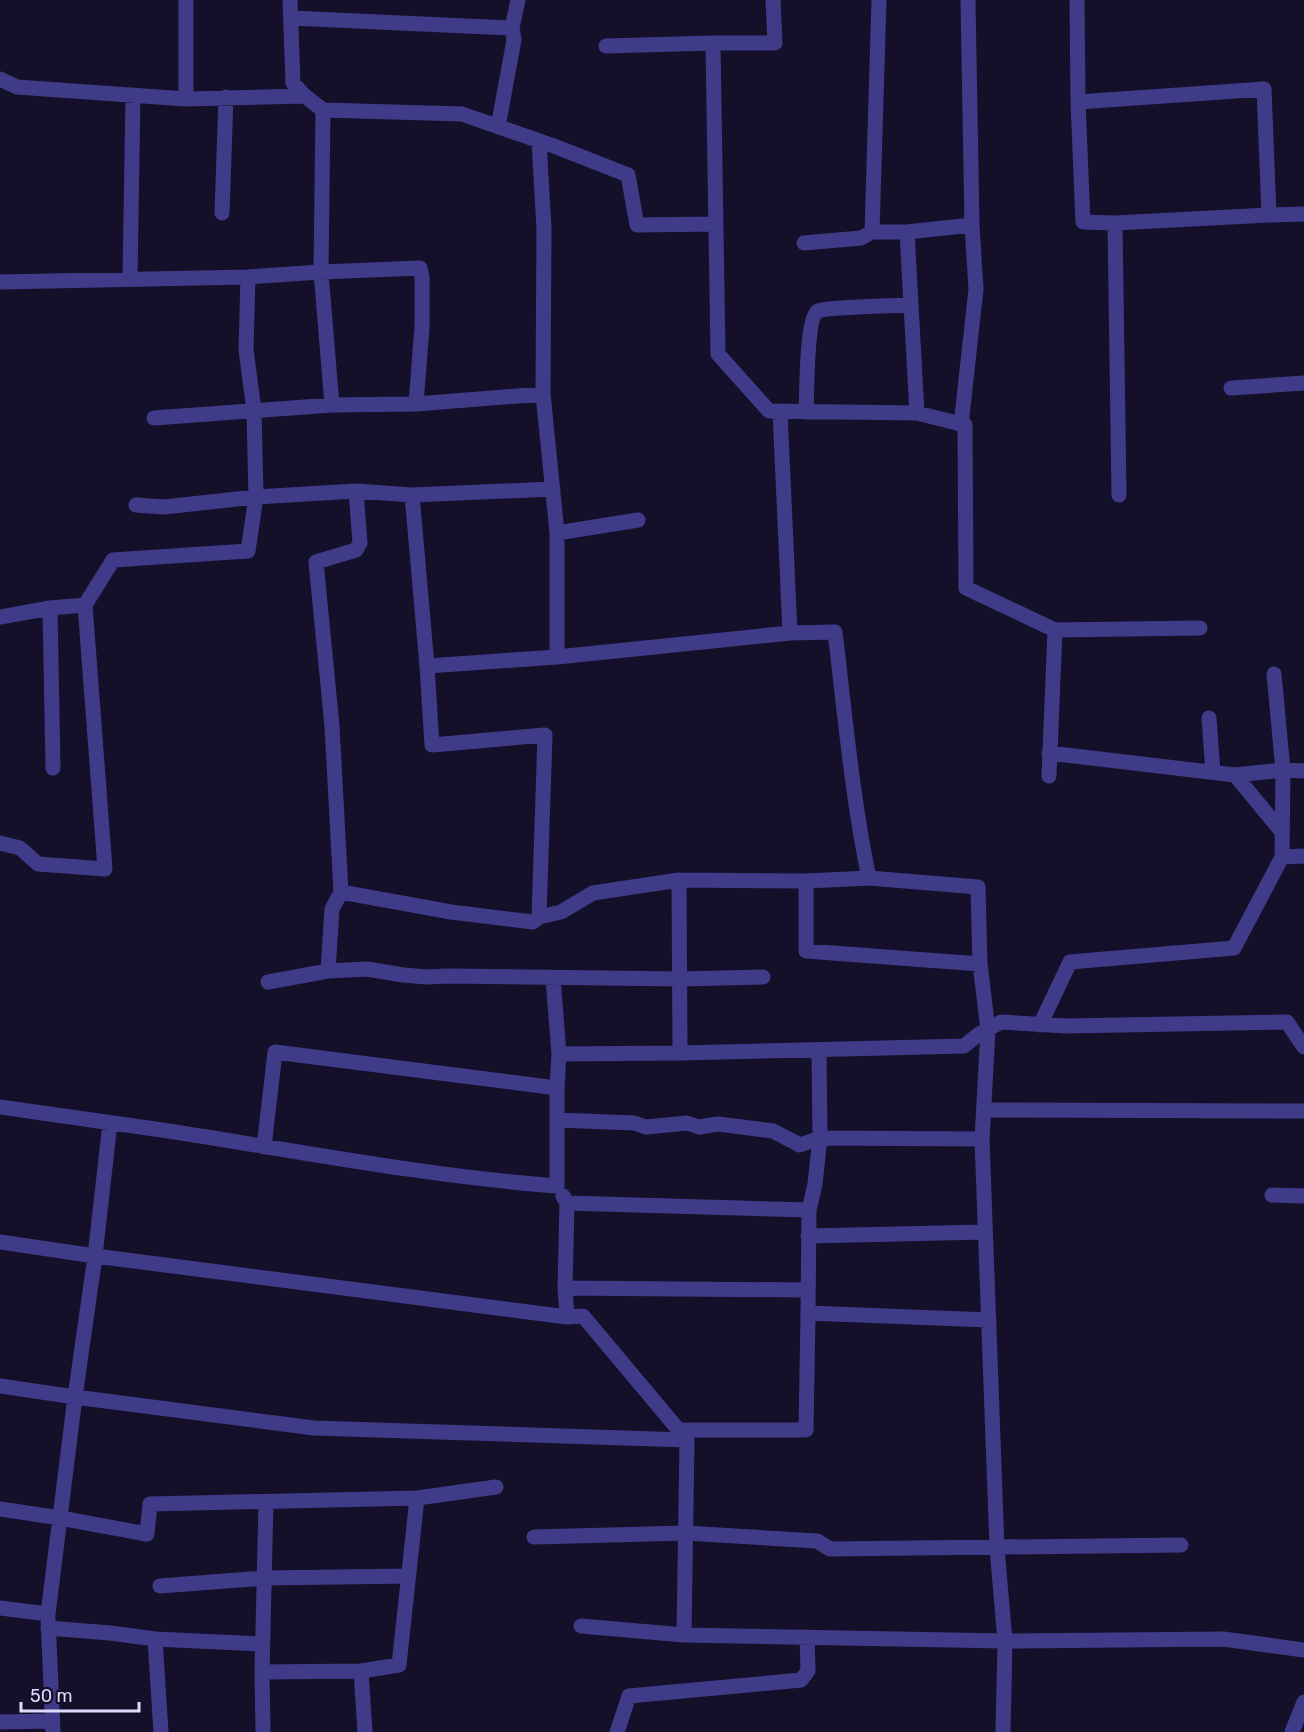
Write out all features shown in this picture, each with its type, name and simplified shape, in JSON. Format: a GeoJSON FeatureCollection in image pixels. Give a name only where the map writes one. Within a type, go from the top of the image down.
{"type":"FeatureCollection","features":[{"type":"Feature","properties":{"kind":"street"},"geometry":{"type":"LineString","coordinates":[[186,0],[186,99]]}},
{"type":"Feature","properties":{"kind":"street"},"geometry":{"type":"LineString","coordinates":[[290,0],[293,83],[323,110],[462,114],[628,175],[637,225],[716,224]]}},
{"type":"Feature","properties":{"kind":"street"},"geometry":{"type":"LineString","coordinates":[[498,127],[514,40],[512,28],[518,0]]}},
{"type":"Feature","properties":{"kind":"street"},"geometry":{"type":"LineString","coordinates":[[606,46],[775,43],[773,0]]}},
{"type":"Feature","properties":{"kind":"street"},"geometry":{"type":"LineString","coordinates":[[872,232],[879,0]]}},
{"type":"Feature","properties":{"kind":"street"},"geometry":{"type":"LineString","coordinates":[[961,424],[976,289],[972,225],[968,0]]}},
{"type":"Feature","properties":{"kind":"street"},"geometry":{"type":"LineString","coordinates":[[1077,0],[1083,222],[1115,223],[1304,214]]}},
{"type":"Feature","properties":{"kind":"street"},"geometry":{"type":"LineString","coordinates":[[291,18],[512,28]]}},
{"type":"Feature","properties":{"kind":"street"},"geometry":{"type":"LineString","coordinates":[[713,43],[718,354],[769,411],[917,413],[965,425],[966,588],[1055,630],[1200,628]]}},
{"type":"Feature","properties":{"kind":"street"},"geometry":{"type":"LineString","coordinates":[[0,79],[17,87],[186,99],[305,96]]}},
{"type":"Feature","properties":{"kind":"street"},"geometry":{"type":"LineString","coordinates":[[1078,102],[1264,89],[1269,215]]}},
{"type":"Feature","properties":{"kind":"street"},"geometry":{"type":"LineString","coordinates":[[130,279],[133,95]]}},
{"type":"Feature","properties":{"kind":"street"},"geometry":{"type":"LineString","coordinates":[[222,213],[226,97]]}},
{"type":"Feature","properties":{"kind":"street"},"geometry":{"type":"LineString","coordinates":[[323,110],[321,272],[332,405]]}},
{"type":"Feature","properties":{"kind":"street"},"geometry":{"type":"LineString","coordinates":[[538,141],[544,229],[543,394],[557,533],[557,657]]}},
{"type":"Feature","properties":{"kind":"street"},"geometry":{"type":"LineString","coordinates":[[1115,223],[1119,495]]}},
{"type":"Feature","properties":{"kind":"street"},"geometry":{"type":"LineString","coordinates":[[804,243],[861,238],[872,232],[907,232],[972,225]]}},
{"type":"Feature","properties":{"kind":"street"},"geometry":{"type":"LineString","coordinates":[[907,232],[917,413]]}},
{"type":"Feature","properties":{"kind":"street"},"geometry":{"type":"LineString","coordinates":[[0,282],[248,277],[420,268],[422,327],[416,405]]}},
{"type":"Feature","properties":{"kind":"street"},"geometry":{"type":"LineString","coordinates":[[0,843],[20,848],[38,864],[105,869],[85,605],[113,560],[248,551],[256,497],[254,411],[246,350],[248,277]]}},
{"type":"Feature","properties":{"kind":"street"},"geometry":{"type":"LineString","coordinates":[[806,412],[811,327],[815,313],[835,309],[911,305]]}},
{"type":"Feature","properties":{"kind":"street"},"geometry":{"type":"LineString","coordinates":[[1231,388],[1304,382]]}},
{"type":"Feature","properties":{"kind":"street"},"geometry":{"type":"LineString","coordinates":[[154,418],[332,405],[416,405],[543,394]]}},
{"type":"Feature","properties":{"kind":"street"},"geometry":{"type":"LineString","coordinates":[[780,411],[790,633]]}},
{"type":"Feature","properties":{"kind":"street"},"geometry":{"type":"LineString","coordinates":[[136,506],[164,507],[256,497],[356,491],[412,495],[552,489]]}},
{"type":"Feature","properties":{"kind":"street"},"geometry":{"type":"LineString","coordinates":[[328,971],[332,909],[341,892],[332,726],[316,562],[356,550],[360,543],[356,491]]}},
{"type":"Feature","properties":{"kind":"street"},"geometry":{"type":"LineString","coordinates":[[412,495],[432,745],[545,735],[539,917]]}},
{"type":"Feature","properties":{"kind":"street"},"geometry":{"type":"LineString","coordinates":[[557,533],[638,520]]}},
{"type":"Feature","properties":{"kind":"street"},"geometry":{"type":"LineString","coordinates":[[0,617],[50,608],[85,605]]}},
{"type":"Feature","properties":{"kind":"street"},"geometry":{"type":"LineString","coordinates":[[50,608],[53,768]]}},
{"type":"Feature","properties":{"kind":"street"},"geometry":{"type":"LineString","coordinates":[[1048,776],[1055,630]]}},
{"type":"Feature","properties":{"kind":"street"},"geometry":{"type":"LineString","coordinates":[[427,666],[557,657],[790,633],[835,632],[854,787],[869,878]]}},
{"type":"Feature","properties":{"kind":"street"},"geometry":{"type":"LineString","coordinates":[[1040,1025],[1070,962],[1234,948],[1282,857],[1283,770],[1274,674]]}},
{"type":"Feature","properties":{"kind":"street"},"geometry":{"type":"LineString","coordinates":[[1209,718],[1213,772]]}},
{"type":"Feature","properties":{"kind":"street"},"geometry":{"type":"LineString","coordinates":[[1049,753],[1235,775],[1283,770],[1304,771]]}},
{"type":"Feature","properties":{"kind":"street"},"geometry":{"type":"LineString","coordinates":[[1235,775],[1281,832]]}},
{"type":"Feature","properties":{"kind":"street"},"geometry":{"type":"LineString","coordinates":[[1282,857],[1304,856]]}},
{"type":"Feature","properties":{"kind":"street"},"geometry":{"type":"LineString","coordinates":[[341,892],[451,912],[533,922],[539,917],[561,912],[593,893],[679,880],[806,881],[869,878],[978,887],[980,964],[988,1030],[982,1139],[997,1548],[1005,1641],[1003,1732]]}},
{"type":"Feature","properties":{"kind":"street"},"geometry":{"type":"LineString","coordinates":[[679,880],[680,1053]]}},
{"type":"Feature","properties":{"kind":"street"},"geometry":{"type":"LineString","coordinates":[[806,881],[806,951],[980,964]]}},
{"type":"Feature","properties":{"kind":"street"},"geometry":{"type":"LineString","coordinates":[[268,982],[328,971],[367,969],[427,977],[681,979],[763,977]]}},
{"type":"Feature","properties":{"kind":"street"},"geometry":{"type":"LineString","coordinates":[[553,978],[559,1054],[557,1186],[567,1203],[565,1288],[567,1317]]}},
{"type":"Feature","properties":{"kind":"street"},"geometry":{"type":"LineString","coordinates":[[559,1054],[819,1051],[964,1046],[979,1034],[1001,1023],[1066,1026],[1287,1022],[1304,1047]]}},
{"type":"Feature","properties":{"kind":"street"},"geometry":{"type":"LineString","coordinates":[[0,1386],[314,1428],[683,1435],[806,1430],[808,1210],[815,1184],[820,1138],[819,1051]]}},
{"type":"Feature","properties":{"kind":"street"},"geometry":{"type":"LineString","coordinates":[[264,1147],[275,1052],[557,1088]]}},
{"type":"Feature","properties":{"kind":"street"},"geometry":{"type":"LineString","coordinates":[[0,1107],[339,1159],[509,1182],[557,1186]]}},
{"type":"Feature","properties":{"kind":"street"},"geometry":{"type":"LineString","coordinates":[[984,1110],[1304,1111]]}},
{"type":"Feature","properties":{"kind":"street"},"geometry":{"type":"LineString","coordinates":[[557,1120],[634,1123],[646,1127],[687,1123],[699,1127],[718,1124],[773,1131],[800,1144],[820,1138],[982,1139]]}},
{"type":"Feature","properties":{"kind":"street"},"geometry":{"type":"LineString","coordinates":[[0,1722],[53,1727],[48,1621],[110,1123]]}},
{"type":"Feature","properties":{"kind":"street"},"geometry":{"type":"LineString","coordinates":[[1272,1195],[1304,1196]]}},
{"type":"Feature","properties":{"kind":"street"},"geometry":{"type":"LineString","coordinates":[[567,1203],[808,1210]]}},
{"type":"Feature","properties":{"kind":"street"},"geometry":{"type":"LineString","coordinates":[[808,1236],[985,1232]]}},
{"type":"Feature","properties":{"kind":"street"},"geometry":{"type":"LineString","coordinates":[[0,1242],[95,1257],[567,1317],[583,1316],[683,1435],[686,1533],[684,1635]]}},
{"type":"Feature","properties":{"kind":"street"},"geometry":{"type":"LineString","coordinates":[[565,1288],[808,1290]]}},
{"type":"Feature","properties":{"kind":"street"},"geometry":{"type":"LineString","coordinates":[[808,1313],[989,1320]]}},
{"type":"Feature","properties":{"kind":"street"},"geometry":{"type":"LineString","coordinates":[[0,1509],[147,1534],[150,1504],[417,1498],[496,1486]]}},
{"type":"Feature","properties":{"kind":"street"},"geometry":{"type":"LineString","coordinates":[[262,1672],[361,1671],[399,1665],[417,1498]]}},
{"type":"Feature","properties":{"kind":"street"},"geometry":{"type":"LineString","coordinates":[[262,1732],[266,1502]]}},
{"type":"Feature","properties":{"kind":"street"},"geometry":{"type":"LineString","coordinates":[[534,1537],[686,1533],[817,1541],[830,1549],[1181,1545]]}},
{"type":"Feature","properties":{"kind":"street"},"geometry":{"type":"LineString","coordinates":[[160,1586],[264,1578],[409,1576]]}},
{"type":"Feature","properties":{"kind":"street"},"geometry":{"type":"LineString","coordinates":[[0,1608],[48,1621],[110,1633],[155,1639],[262,1644]]}},
{"type":"Feature","properties":{"kind":"street"},"geometry":{"type":"LineString","coordinates":[[580,1626],[684,1635],[1005,1641],[1223,1639],[1304,1650]]}},
{"type":"Feature","properties":{"kind":"street"},"geometry":{"type":"LineString","coordinates":[[617,1732],[629,1696],[801,1680],[808,1671],[807,1637]]}},
{"type":"Feature","properties":{"kind":"street"},"geometry":{"type":"LineString","coordinates":[[155,1639],[161,1732]]}},
{"type":"Feature","properties":{"kind":"street"},"geometry":{"type":"LineString","coordinates":[[361,1671],[365,1732]]}},
{"type":"Feature","properties":{"kind":"street"},"geometry":{"type":"LineString","coordinates":[[1292,1732],[1304,1702]]}}]}
